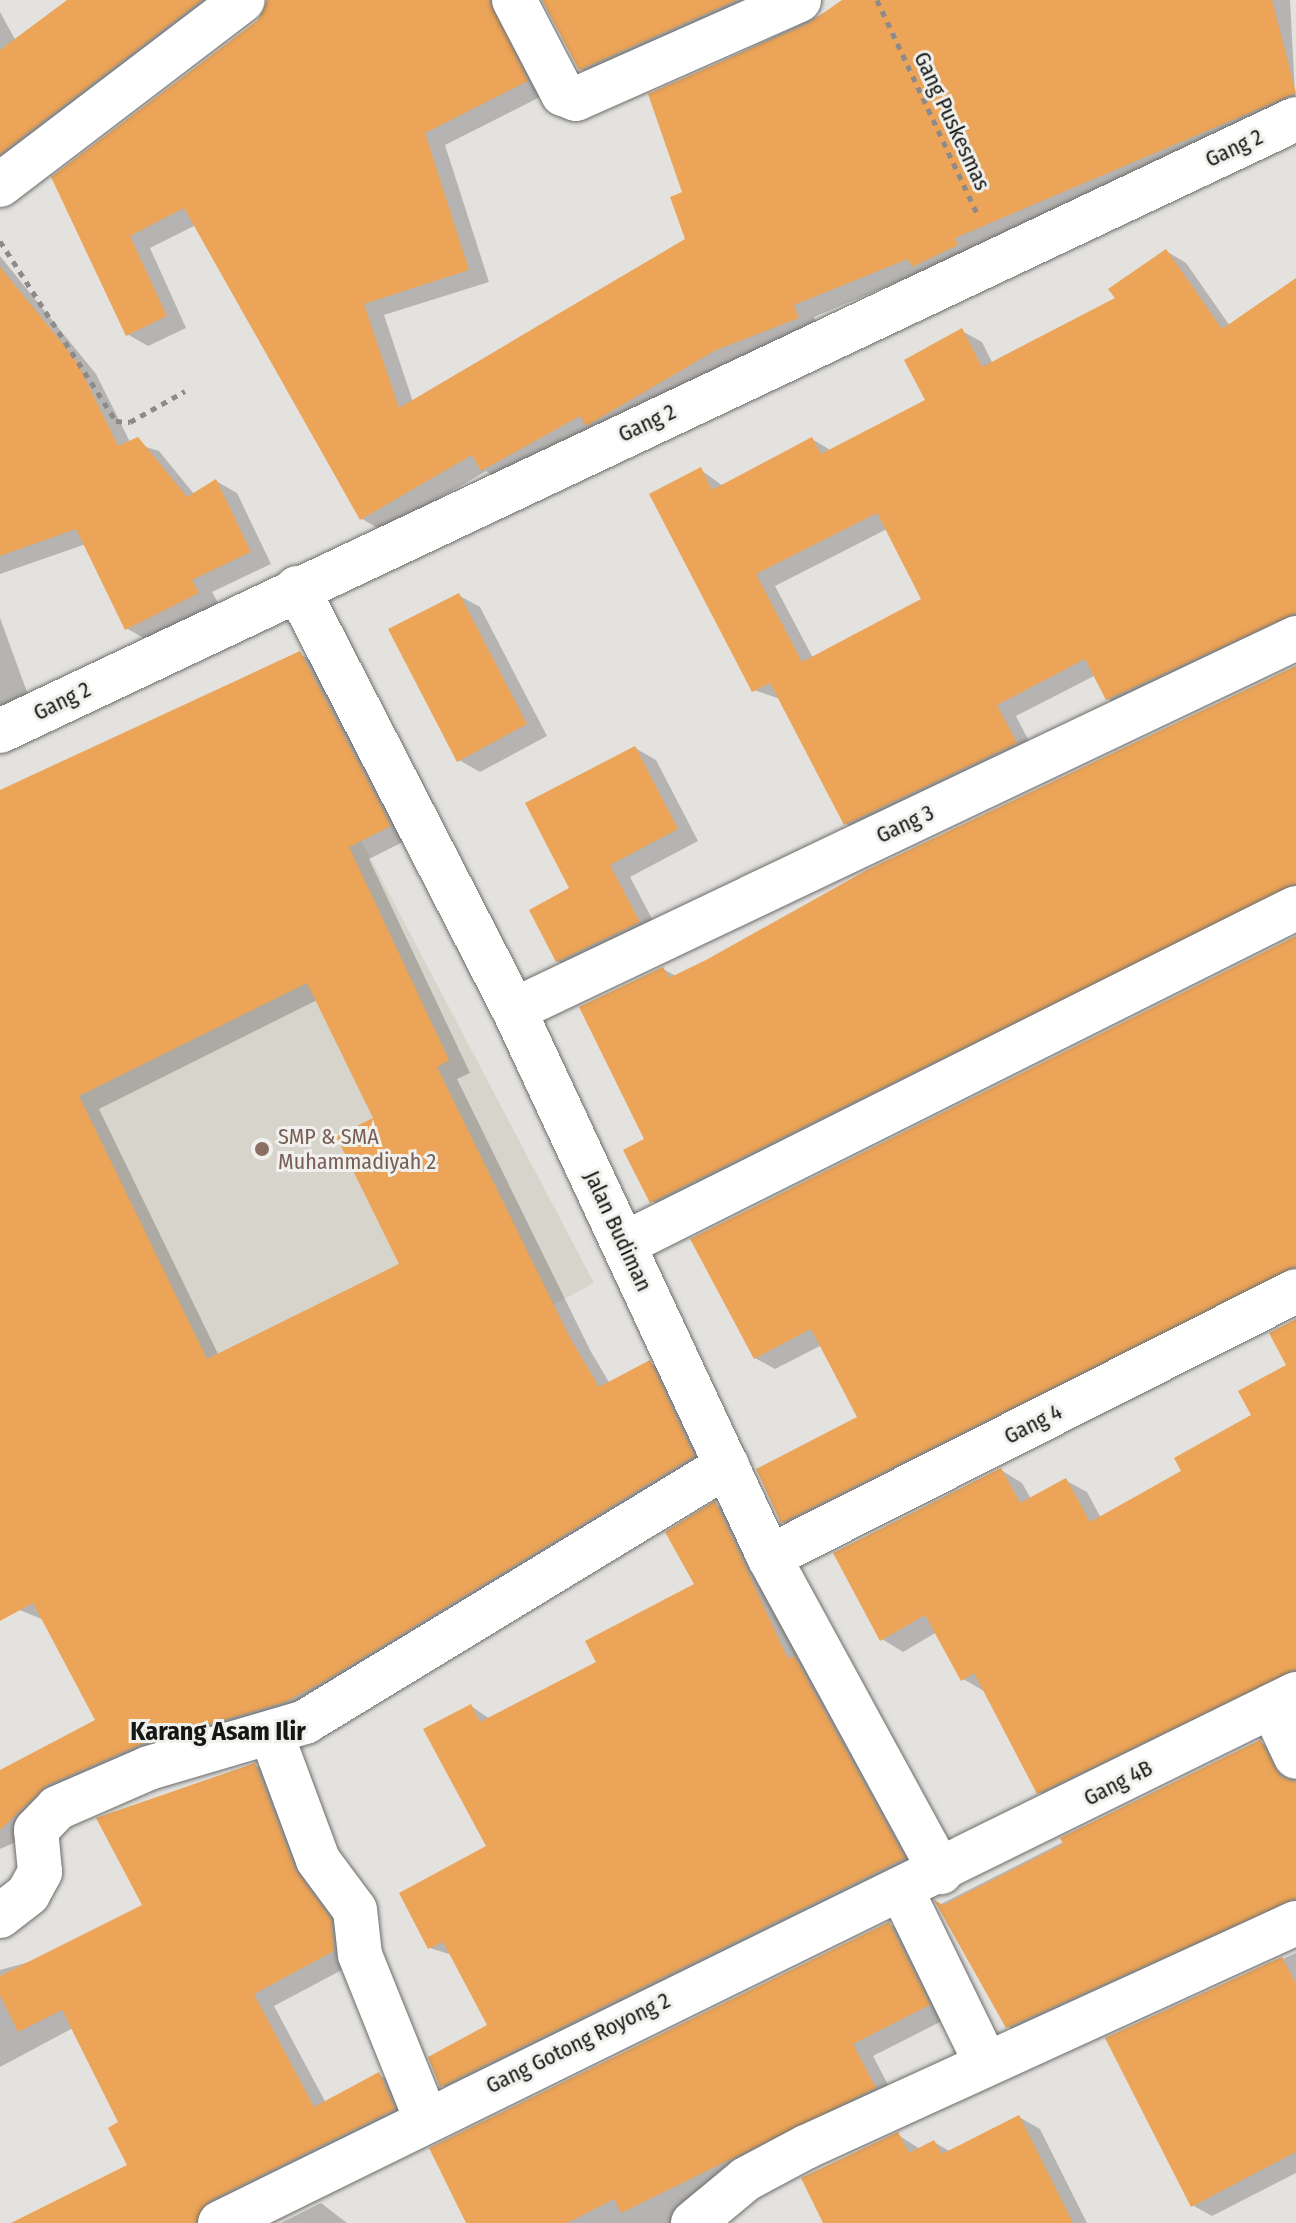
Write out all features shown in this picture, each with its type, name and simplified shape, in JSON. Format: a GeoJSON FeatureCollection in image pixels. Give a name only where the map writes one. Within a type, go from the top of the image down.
{"type":"FeatureCollection","features":[{"type":"Feature","properties":{"kind":"street"},"geometry":{"type":"LineString","coordinates":[[0,185],[243,0]]}},
{"type":"Feature","properties":{"kind":"street"},"geometry":{"type":"LineString","coordinates":[[514,0],[563,94],[576,99],[799,0]]}},
{"type":"Feature","properties":{"kind":"street","name":"Gang 2"},"geometry":{"type":"LineString","coordinates":[[0,731],[297,588],[1296,119]]}},
{"type":"Feature","properties":{"kind":"street","name":"Jalan Budiman"},"geometry":{"type":"LineString","coordinates":[[297,588],[514,1010],[769,1557],[941,1872]]}},
{"type":"Feature","properties":{"kind":"street","name":"Gang 3"},"geometry":{"type":"LineString","coordinates":[[514,1010],[1296,638]]}},
{"type":"Feature","properties":{"kind":"street"},"geometry":{"type":"LineString","coordinates":[[624,1244],[1296,908]]}},
{"type":"Feature","properties":{"kind":"street","name":"Gang 4"},"geometry":{"type":"LineString","coordinates":[[769,1557],[1296,1291]]}},
{"type":"Feature","properties":{"kind":"street"},"geometry":{"type":"LineString","coordinates":[[5,1914],[40,1872],[36,1830],[57,1808],[149,1768],[272,1736],[727,1465]]}},
{"type":"Feature","properties":{"kind":"street"},"geometry":{"type":"LineString","coordinates":[[1284,1700],[1296,1757]]}},
{"type":"Feature","properties":{"kind":"street","name":"Gang 4B"},"geometry":{"type":"LineString","coordinates":[[941,1872],[1284,1700]]}},
{"type":"Feature","properties":{"kind":"street"},"geometry":{"type":"LineString","coordinates":[[272,1736],[318,1860],[355,1910],[360,1955],[425,2117]]}},
{"type":"Feature","properties":{"kind":"street","name":"Gang Gotong Royong 2"},"geometry":{"type":"LineString","coordinates":[[220,2223],[425,2117],[941,1872]]}},
{"type":"Feature","properties":{"kind":"street"},"geometry":{"type":"LineString","coordinates":[[901,1889],[986,2063]]}},
{"type":"Feature","properties":{"kind":"street"},"geometry":{"type":"LineString","coordinates":[[722,2214],[806,2147],[1296,1923]]}},
{"type":"Feature","properties":{"kind":"path","name":"Gang Puskesmas"},"geometry":{"type":"LineString","coordinates":[[877,0],[998,257]]}},
{"type":"Feature","properties":{"kind":"path"},"geometry":{"type":"LineString","coordinates":[[0,241],[116,421],[130,422],[185,391]]}},
{"type":"Feature","properties":{"kind":"shaded area","name":"SMP & SMA Muhammadiyah 2"},"geometry":{"type":"Polygon","coordinates":[[[361,840],[594,1283],[137,1526],[0,1033],[361,840]]]}},
{"type":"Feature","properties":{"kind":"building"},"geometry":{"type":"Polygon","coordinates":[[[67,0],[202,0],[0,154],[0,50],[67,0]]]}},
{"type":"Feature","properties":{"kind":"building"},"geometry":{"type":"Polygon","coordinates":[[[267,0],[489,0],[528,81],[425,133],[469,270],[364,304],[399,408],[685,239],[670,197],[682,192],[648,94],[809,23],[842,0],[1272,0],[1296,93],[955,238],[958,245],[912,267],[908,259],[794,305],[799,318],[716,350],[586,426],[580,416],[481,471],[472,455],[360,520],[184,208],[130,236],[167,316],[126,336],[51,177],[258,20],[267,0]]]}},
{"type":"Feature","properties":{"kind":"building"},"geometry":{"type":"Polygon","coordinates":[[[542,0],[737,0],[579,70],[542,0]]]}},
{"type":"Feature","properties":{"kind":"building"},"geometry":{"type":"Polygon","coordinates":[[[1166,249],[1222,329],[1296,278],[1296,613],[1106,700],[1085,659],[997,705],[1017,743],[844,825],[770,683],[752,692],[649,494],[701,467],[712,490],[812,437],[821,454],[925,400],[904,360],[962,328],[982,367],[1115,298],[1108,289],[1166,249]],[[877,513],[756,574],[802,662],[921,599],[877,513]]]}},
{"type":"Feature","properties":{"kind":"building"},"geometry":{"type":"Polygon","coordinates":[[[0,267],[76,360],[118,446],[138,437],[187,497],[216,479],[251,552],[192,580],[199,593],[125,630],[76,529],[0,556],[0,267]]]}},
{"type":"Feature","properties":{"kind":"building"},"geometry":{"type":"Polygon","coordinates":[[[459,593],[527,724],[457,762],[388,629],[459,593]]]}},
{"type":"Feature","properties":{"kind":"building"},"geometry":{"type":"Polygon","coordinates":[[[300,651],[391,826],[349,847],[449,1060],[437,1067],[569,1336],[599,1387],[650,1360],[694,1456],[326,1680],[285,1702],[142,1744],[47,1785],[0,1830],[0,1770],[95,1720],[33,1603],[0,1621],[0,790],[300,651]],[[307,983],[79,1096],[207,1359],[399,1264],[336,1136],[373,1118],[307,983]]]}},
{"type":"Feature","properties":{"kind":"building"},"geometry":{"type":"Polygon","coordinates":[[[1296,666],[1296,883],[650,1203],[623,1150],[644,1139],[579,1007],[663,967],[669,978],[867,870],[1296,666]]]}},
{"type":"Feature","properties":{"kind":"building"},"geometry":{"type":"Polygon","coordinates":[[[635,746],[678,829],[610,865],[640,922],[556,962],[529,910],[569,888],[525,803],[635,746]]]}},
{"type":"Feature","properties":{"kind":"building"},"geometry":{"type":"Polygon","coordinates":[[[1296,936],[1296,1266],[781,1523],[756,1469],[857,1417],[811,1329],[754,1359],[690,1239],[1296,936]]]}},
{"type":"Feature","properties":{"kind":"building"},"geometry":{"type":"Polygon","coordinates":[[[1296,1319],[1296,1669],[1037,1794],[974,1673],[961,1681],[925,1615],[880,1641],[833,1553],[1001,1468],[1020,1503],[1066,1478],[1090,1522],[1181,1471],[1174,1458],[1251,1415],[1238,1391],[1286,1365],[1269,1333],[1296,1319]]]}},
{"type":"Feature","properties":{"kind":"building"},"geometry":{"type":"Polygon","coordinates":[[[715,1501],[788,1659],[794,1656],[905,1858],[440,2087],[428,2057],[487,2025],[443,1942],[428,1949],[399,1893],[486,1846],[423,1729],[471,1704],[480,1722],[596,1662],[585,1641],[694,1584],[665,1532],[715,1501]]]}},
{"type":"Feature","properties":{"kind":"building"},"geometry":{"type":"Polygon","coordinates":[[[1260,1740],[1281,1777],[1296,1782],[1296,1898],[1006,2028],[934,1900],[943,1905],[1063,1844],[1060,1838],[1260,1740]]]}},
{"type":"Feature","properties":{"kind":"building"},"geometry":{"type":"Polygon","coordinates":[[[255,1763],[295,1869],[331,1919],[334,1951],[254,1994],[314,2107],[379,2072],[395,2109],[209,2201],[195,2223],[11,2223],[127,2165],[108,2128],[118,2122],[62,2010],[18,2032],[0,1995],[0,1976],[142,1905],[96,1818],[255,1763]]]}},
{"type":"Feature","properties":{"kind":"building"},"geometry":{"type":"Polygon","coordinates":[[[889,1922],[930,2005],[853,2044],[876,2088],[621,2213],[614,2199],[567,2223],[466,2223],[429,2148],[889,1922]]]}},
{"type":"Feature","properties":{"kind":"building"},"geometry":{"type":"Polygon","coordinates":[[[1282,1957],[1296,1984],[1296,2152],[1191,2207],[1105,2038],[1282,1957]]]}},
{"type":"Feature","properties":{"kind":"building"},"geometry":{"type":"Polygon","coordinates":[[[1019,2115],[1073,2223],[823,2223],[801,2178],[898,2132],[909,2153],[934,2140],[942,2154],[1019,2115]]]}},
{"type":"Feature","properties":{"kind":"place","name":"SMP & SMA Muhammadiyah 2"},"geometry":{"type":"Point","coordinates":[262,1149]}},
{"type":"Feature","properties":{"kind":"district","name":"Karang Asam Ilir"},"geometry":{"type":"Point","coordinates":[218,1732]}}]}
